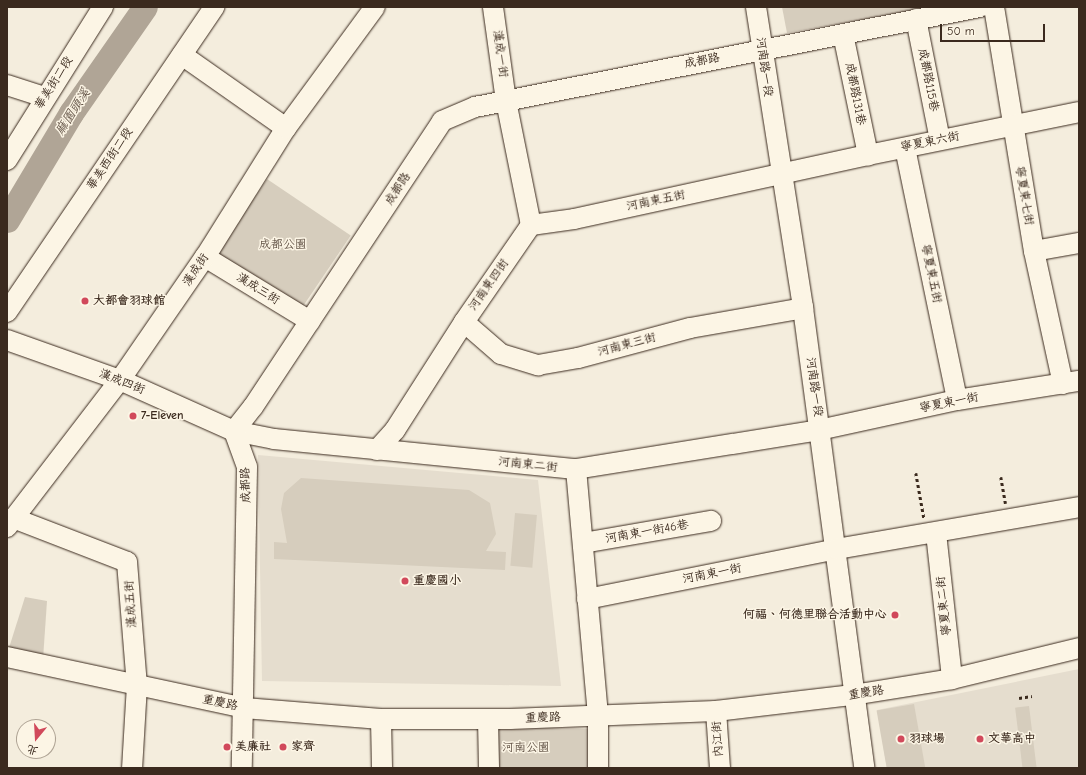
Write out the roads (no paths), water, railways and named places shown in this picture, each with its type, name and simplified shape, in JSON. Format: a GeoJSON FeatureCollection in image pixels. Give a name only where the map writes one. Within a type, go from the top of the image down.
{"type":"FeatureCollection","features":[{"type":"Feature","properties":{"kind":"street","name":"華美街二段"},"geometry":{"type":"LineString","coordinates":[[7,160],[45,97],[103,7]]}},
{"type":"Feature","properties":{"kind":"street","name":"華美西街二段"},"geometry":{"type":"LineString","coordinates":[[7,312],[214,7]]}},
{"type":"Feature","properties":{"kind":"street","name":"漢成街"},"geometry":{"type":"LineString","coordinates":[[10,522],[120,380],[205,257],[286,128],[375,7]]}},
{"type":"Feature","properties":{"kind":"street","name":"漢成一街"},"geometry":{"type":"LineString","coordinates":[[493,7],[506,101]]}},
{"type":"Feature","properties":{"kind":"street","name":"河南路一段"},"geometry":{"type":"LineString","coordinates":[[756,7],[803,308],[837,549],[853,695],[864,768]]}},
{"type":"Feature","properties":{"kind":"street","name":"成都路"},"geometry":{"type":"LineString","coordinates":[[242,768],[247,467],[234,431],[253,407],[442,121],[475,107],[980,7]]}},
{"type":"Feature","properties":{"kind":"street","name":"寧夏東七街"},"geometry":{"type":"LineString","coordinates":[[994,7],[1012,126],[1034,251],[1071,382]]}},
{"type":"Feature","properties":{"kind":"street","name":"成都路115巷"},"geometry":{"type":"LineString","coordinates":[[916,19],[940,140]]}},
{"type":"Feature","properties":{"kind":"street","name":"成都路131巷"},"geometry":{"type":"LineString","coordinates":[[843,34],[868,155]]}},
{"type":"Feature","properties":{"kind":"street"},"geometry":{"type":"LineString","coordinates":[[182,55],[286,128]]}},
{"type":"Feature","properties":{"kind":"street"},"geometry":{"type":"LineString","coordinates":[[7,85],[45,97]]}},
{"type":"Feature","properties":{"kind":"street"},"geometry":{"type":"LineString","coordinates":[[506,101],[531,225]]}},
{"type":"Feature","properties":{"kind":"street","name":"寧夏東六街"},"geometry":{"type":"LineString","coordinates":[[781,174],[1079,112]]}},
{"type":"Feature","properties":{"kind":"street","name":"寧夏東五街"},"geometry":{"type":"LineString","coordinates":[[905,148],[957,400]]}},
{"type":"Feature","properties":{"kind":"street","name":"河南東五街"},"geometry":{"type":"LineString","coordinates":[[531,225],[574,219],[781,174]]}},
{"type":"Feature","properties":{"kind":"street","name":"河南東四街"},"geometry":{"type":"LineString","coordinates":[[377,450],[395,430],[464,322],[531,225]]}},
{"type":"Feature","properties":{"kind":"street"},"geometry":{"type":"LineString","coordinates":[[1034,251],[1079,243]]}},
{"type":"Feature","properties":{"kind":"street","name":"漢成三街"},"geometry":{"type":"LineString","coordinates":[[205,257],[310,321]]}},
{"type":"Feature","properties":{"kind":"street","name":"河南東三街"},"geometry":{"type":"LineString","coordinates":[[464,322],[501,354],[538,365],[578,358],[690,328],[803,308]]}},
{"type":"Feature","properties":{"kind":"street","name":"漢成四街"},"geometry":{"type":"LineString","coordinates":[[7,340],[120,380],[234,431]]}},
{"type":"Feature","properties":{"kind":"street","name":"寧夏東一街"},"geometry":{"type":"LineString","coordinates":[[819,430],[957,400],[1071,382]]}},
{"type":"Feature","properties":{"kind":"street","name":"河南東二街"},"geometry":{"type":"LineString","coordinates":[[234,431],[274,439],[576,469],[819,430]]}},
{"type":"Feature","properties":{"kind":"street"},"geometry":{"type":"LineString","coordinates":[[576,469],[598,715],[598,768]]}},
{"type":"Feature","properties":{"kind":"street"},"geometry":{"type":"LineString","coordinates":[[837,549],[932,534],[1079,507]]}},
{"type":"Feature","properties":{"kind":"street","name":"漢成五街"},"geometry":{"type":"LineString","coordinates":[[10,522],[127,562],[137,685],[132,768]]}},
{"type":"Feature","properties":{"kind":"street","name":"河南東一街46巷"},"geometry":{"type":"LineString","coordinates":[[583,543],[711,522]]}},
{"type":"Feature","properties":{"kind":"street","name":"寧夏東二街"},"geometry":{"type":"LineString","coordinates":[[932,534],[952,679]]}},
{"type":"Feature","properties":{"kind":"street","name":"河南東一街"},"geometry":{"type":"LineString","coordinates":[[588,599],[837,549]]}},
{"type":"Feature","properties":{"kind":"street","name":"重慶路"},"geometry":{"type":"LineString","coordinates":[[7,658],[244,708],[381,720],[488,719],[716,711],[853,695],[952,679],[1079,648]]}},
{"type":"Feature","properties":{"kind":"street","name":"內江街"},"geometry":{"type":"LineString","coordinates":[[716,711],[720,768]]}},
{"type":"Feature","properties":{"kind":"street"},"geometry":{"type":"LineString","coordinates":[[488,719],[489,768]]}},
{"type":"Feature","properties":{"kind":"street"},"geometry":{"type":"LineString","coordinates":[[381,720],[382,768]]}},
{"type":"Feature","properties":{"kind":"waterway","name":"麻園頭溪"},"geometry":{"type":"LineString","coordinates":[[7,220],[71,113],[145,7]]}},
{"type":"Feature","properties":{"kind":"place","name":"大都會羽球館"},"geometry":{"type":"Point","coordinates":[85,301]}},
{"type":"Feature","properties":{"kind":"place","name":"7-Eleven"},"geometry":{"type":"Point","coordinates":[133,416]}},
{"type":"Feature","properties":{"kind":"place","name":"重慶國小"},"geometry":{"type":"Point","coordinates":[405,581]}},
{"type":"Feature","properties":{"kind":"place","name":"何福、何德里聯合活動中心"},"geometry":{"type":"Point","coordinates":[895,615]}},
{"type":"Feature","properties":{"kind":"place","name":"羽球場"},"geometry":{"type":"Point","coordinates":[901,739]}},
{"type":"Feature","properties":{"kind":"place","name":"文華高中"},"geometry":{"type":"Point","coordinates":[980,739]}},
{"type":"Feature","properties":{"kind":"place","name":"美廉社"},"geometry":{"type":"Point","coordinates":[227,747]}},
{"type":"Feature","properties":{"kind":"place","name":"家齊"},"geometry":{"type":"Point","coordinates":[283,747]}},
{"type":"Feature","properties":{"kind":"park label","name":"成都公園"},"geometry":{"type":"Point","coordinates":[283,245]}},
{"type":"Feature","properties":{"kind":"park label","name":"河南公園"},"geometry":{"type":"Point","coordinates":[526,748]}}]}
